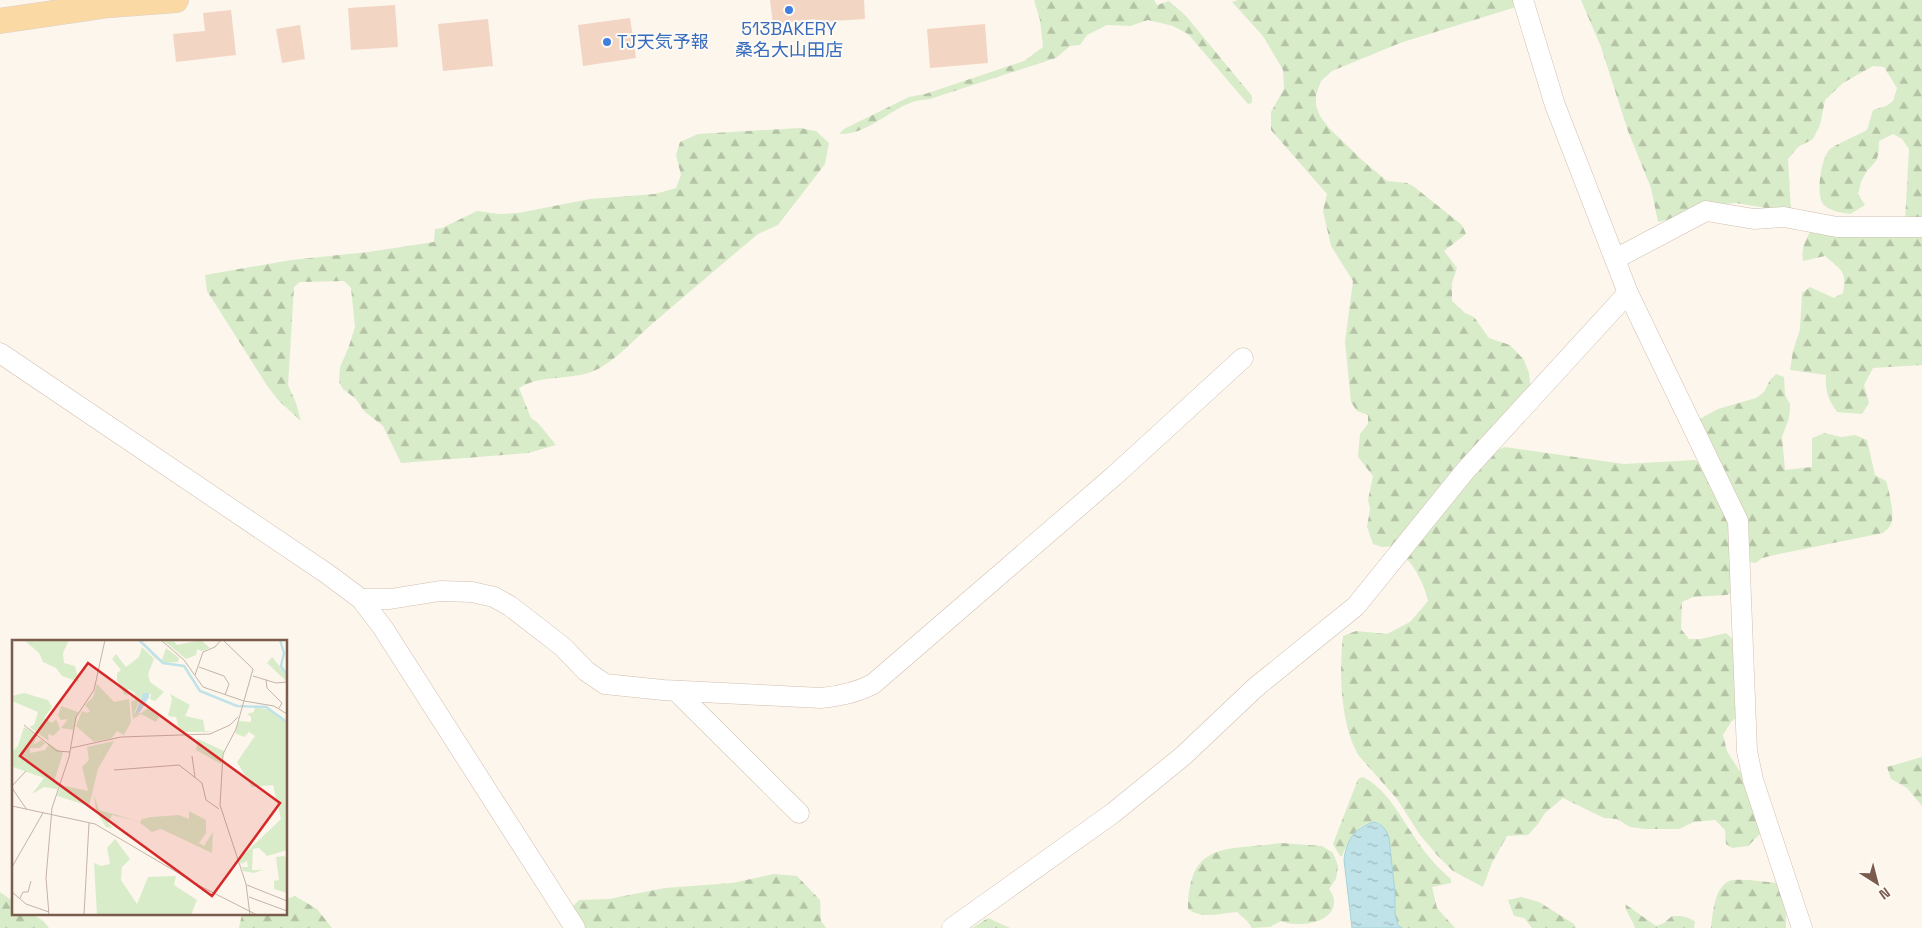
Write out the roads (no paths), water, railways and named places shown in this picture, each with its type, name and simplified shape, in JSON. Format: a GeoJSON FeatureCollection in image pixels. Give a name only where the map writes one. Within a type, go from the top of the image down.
{"type":"FeatureCollection","features":[{"type":"Feature","properties":{"kind":"main road"},"geometry":{"type":"LineString","coordinates":[[0,21],[109,5],[176,0]]}},
{"type":"Feature","properties":{"kind":"street"},"geometry":{"type":"LineString","coordinates":[[1523,0],[1555,105],[1628,293],[1738,521],[1747,751],[1753,780],[1802,928]]}},
{"type":"Feature","properties":{"kind":"street"},"geometry":{"type":"LineString","coordinates":[[1615,259],[1706,211],[1754,219],[1784,218],[1837,227],[1922,227]]}},
{"type":"Feature","properties":{"kind":"street"},"geometry":{"type":"LineString","coordinates":[[952,928],[1113,813],[1183,756],[1256,687],[1356,606],[1466,471],[1628,293]]}},
{"type":"Feature","properties":{"kind":"street"},"geometry":{"type":"LineString","coordinates":[[0,353],[326,573],[360,599],[383,628],[575,928]]}},
{"type":"Feature","properties":{"kind":"street"},"geometry":{"type":"LineString","coordinates":[[360,599],[390,600],[440,591],[472,592],[494,598],[510,606],[555,641],[586,671],[605,684],[676,691],[821,698],[858,692],[873,684],[1107,482],[1243,358]]}},
{"type":"Feature","properties":{"kind":"street"},"geometry":{"type":"LineString","coordinates":[[676,691],[799,814]]}},
{"type":"Feature","properties":{"kind":"water"},"geometry":{"type":"Polygon","coordinates":[[[1374,822],[1384,828],[1389,838],[1395,892],[1395,914],[1398,925],[1402,928],[1352,928],[1344,860],[1345,853],[1349,841],[1357,831],[1367,824],[1374,822]]]}},
{"type":"Feature","properties":{"kind":"place","name":"513BAKERY 桑名大山田店"},"geometry":{"type":"Point","coordinates":[789,10]}},
{"type":"Feature","properties":{"kind":"place","name":"TJ天気予報"},"geometry":{"type":"Point","coordinates":[607,42]}}]}
